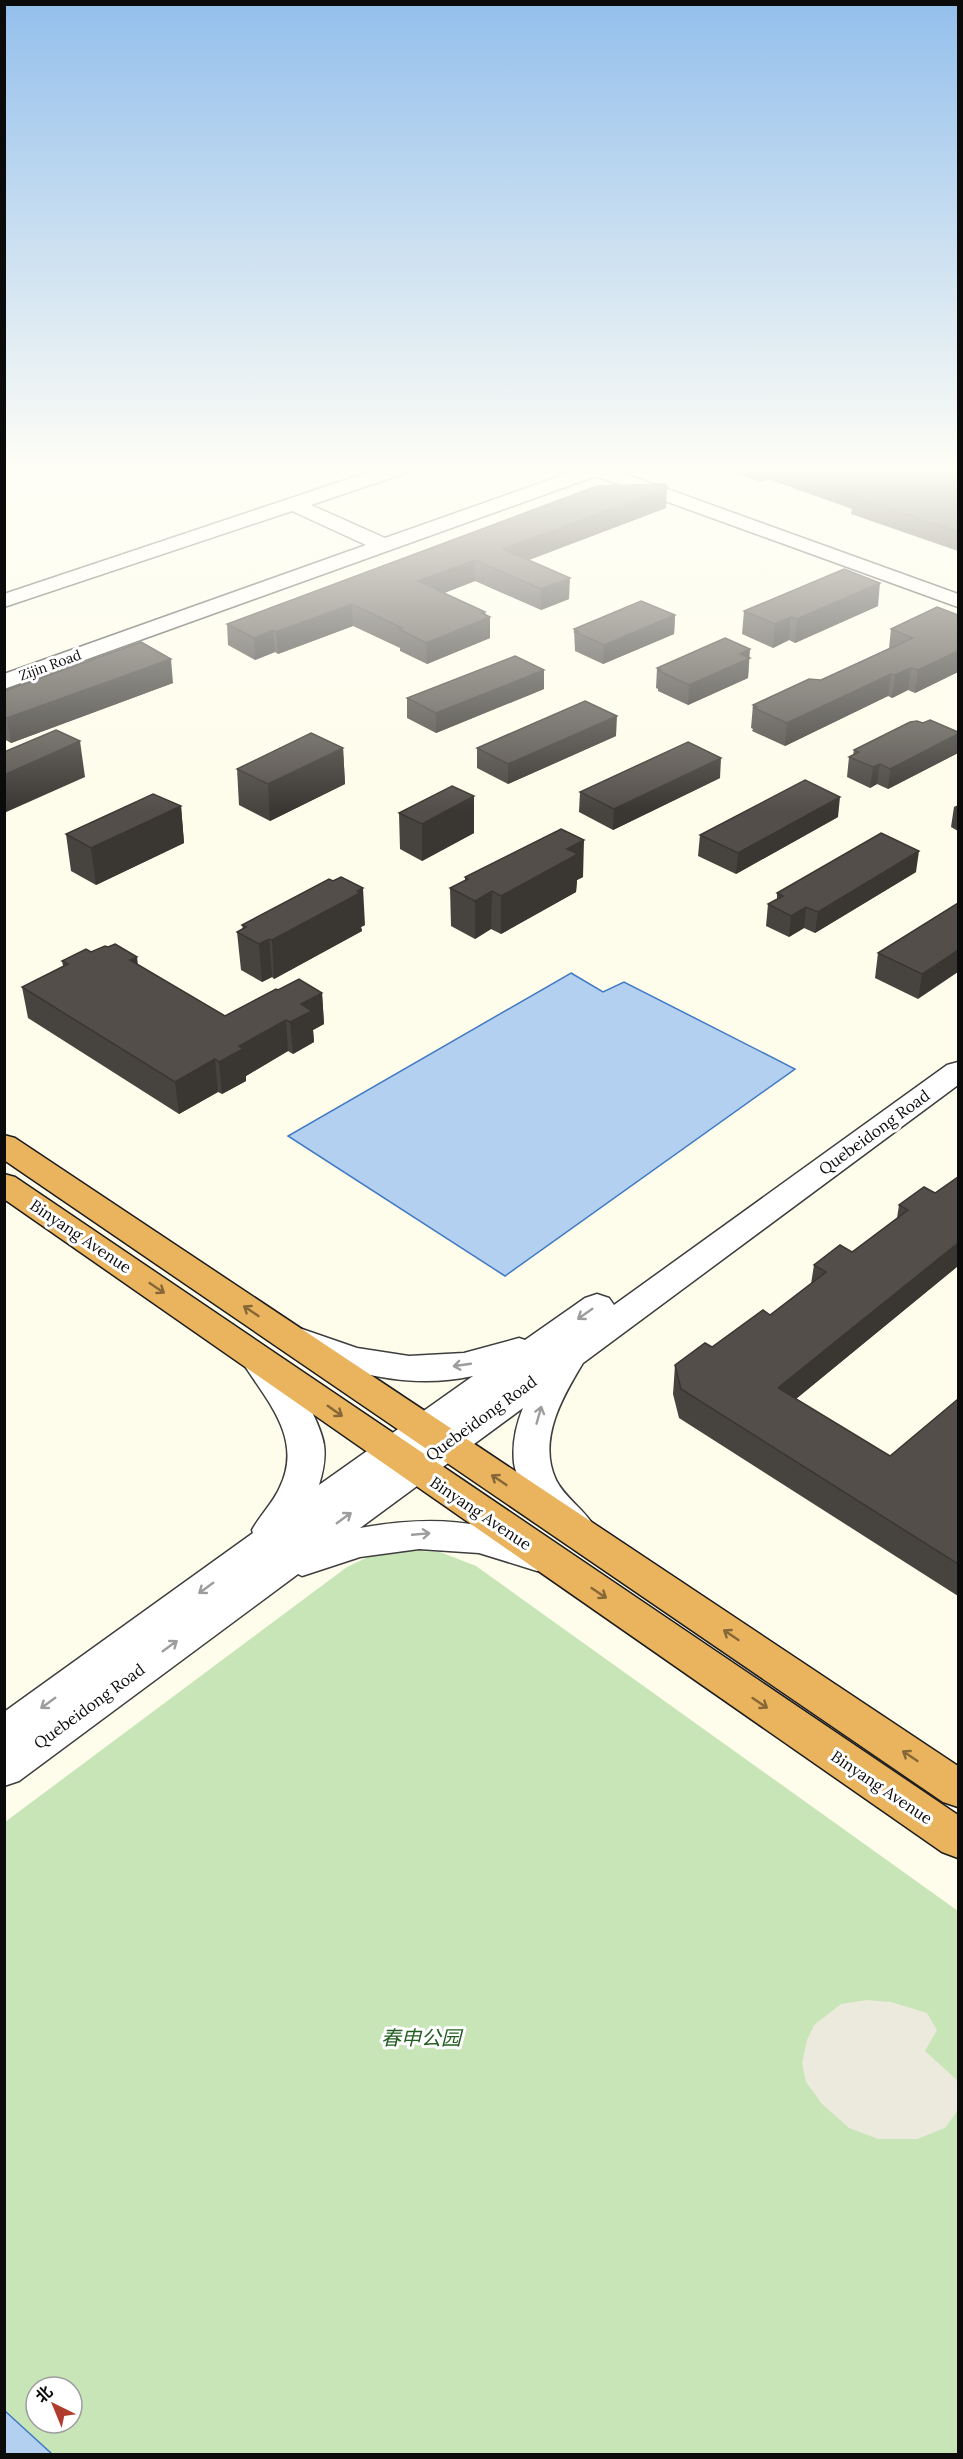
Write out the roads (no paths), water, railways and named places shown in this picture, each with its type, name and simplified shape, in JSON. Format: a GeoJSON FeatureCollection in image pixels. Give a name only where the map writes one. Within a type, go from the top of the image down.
{"type":"FeatureCollection","features":[{"type":"Feature","properties":{"kind":"highway","name":"Binyang Avenue"},"geometry":{"type":"LineString","coordinates":[[4,1145],[958,1789]]}},
{"type":"Feature","properties":{"kind":"highway","name":"Binyang Avenue"},"geometry":{"type":"LineString","coordinates":[[4,1184],[958,1839]]}},
{"type":"Feature","properties":{"kind":"street"},"geometry":{"type":"LineString","coordinates":[[4,601],[62,582]]}},
{"type":"Feature","properties":{"kind":"street"},"geometry":{"type":"LineString","coordinates":[[4,672],[270,582]]}},
{"type":"Feature","properties":{"kind":"street","name":"Zijin Road"},"geometry":{"type":"LineString","coordinates":[[4,682],[278,582]]}},
{"type":"Feature","properties":{"kind":"street"},"geometry":{"type":"LineString","coordinates":[[905,582],[958,601]]}},
{"type":"Feature","properties":{"kind":"street"},"geometry":{"type":"LineString","coordinates":[[940,582],[958,588]]}},
{"type":"Feature","properties":{"kind":"street","name":"Quebeidong Road"},"geometry":{"type":"LineString","coordinates":[[567,1341],[958,1050]]}},
{"type":"Feature","properties":{"kind":"street","name":"Quebeidong Road"},"geometry":{"type":"LineString","coordinates":[[4,1735],[254,1568],[567,1341],[958,1071]]}},
{"type":"Feature","properties":{"kind":"street"},"geometry":{"type":"LineString","coordinates":[[288,1335],[328,1353],[373,1365],[422,1370],[498,1358],[567,1341]]}},
{"type":"Feature","properties":{"kind":"street"},"geometry":{"type":"LineString","coordinates":[[567,1341],[538,1413],[532,1448],[537,1479],[559,1510],[586,1538]]}},
{"type":"Feature","properties":{"kind":"street"},"geometry":{"type":"LineString","coordinates":[[254,1354],[279,1384],[298,1414],[308,1449],[302,1479],[289,1509],[254,1568]]}},
{"type":"Feature","properties":{"kind":"street"},"geometry":{"type":"LineString","coordinates":[[254,1568],[387,1537],[431,1533],[474,1535],[514,1545],[560,1566]]}},
{"type":"Feature","properties":{"kind":"street","name":"Quebeidong Road"},"geometry":{"type":"LineString","coordinates":[[4,1768],[254,1568]]}},
{"type":"Feature","properties":{"kind":"water"},"geometry":{"type":"Polygon","coordinates":[[[571,973],[603,992],[624,982],[795,1069],[505,1276],[288,1136],[571,973]]]}},
{"type":"Feature","properties":{"kind":"water"},"geometry":{"type":"Polygon","coordinates":[[[5,2411],[24,2428],[24,2435],[31,2435],[52,2454],[5,2454],[5,2411]]]}},
{"type":"Feature","properties":{"kind":"park label","name":"春申公园"},"geometry":{"type":"Point","coordinates":[421,2038]}}]}
